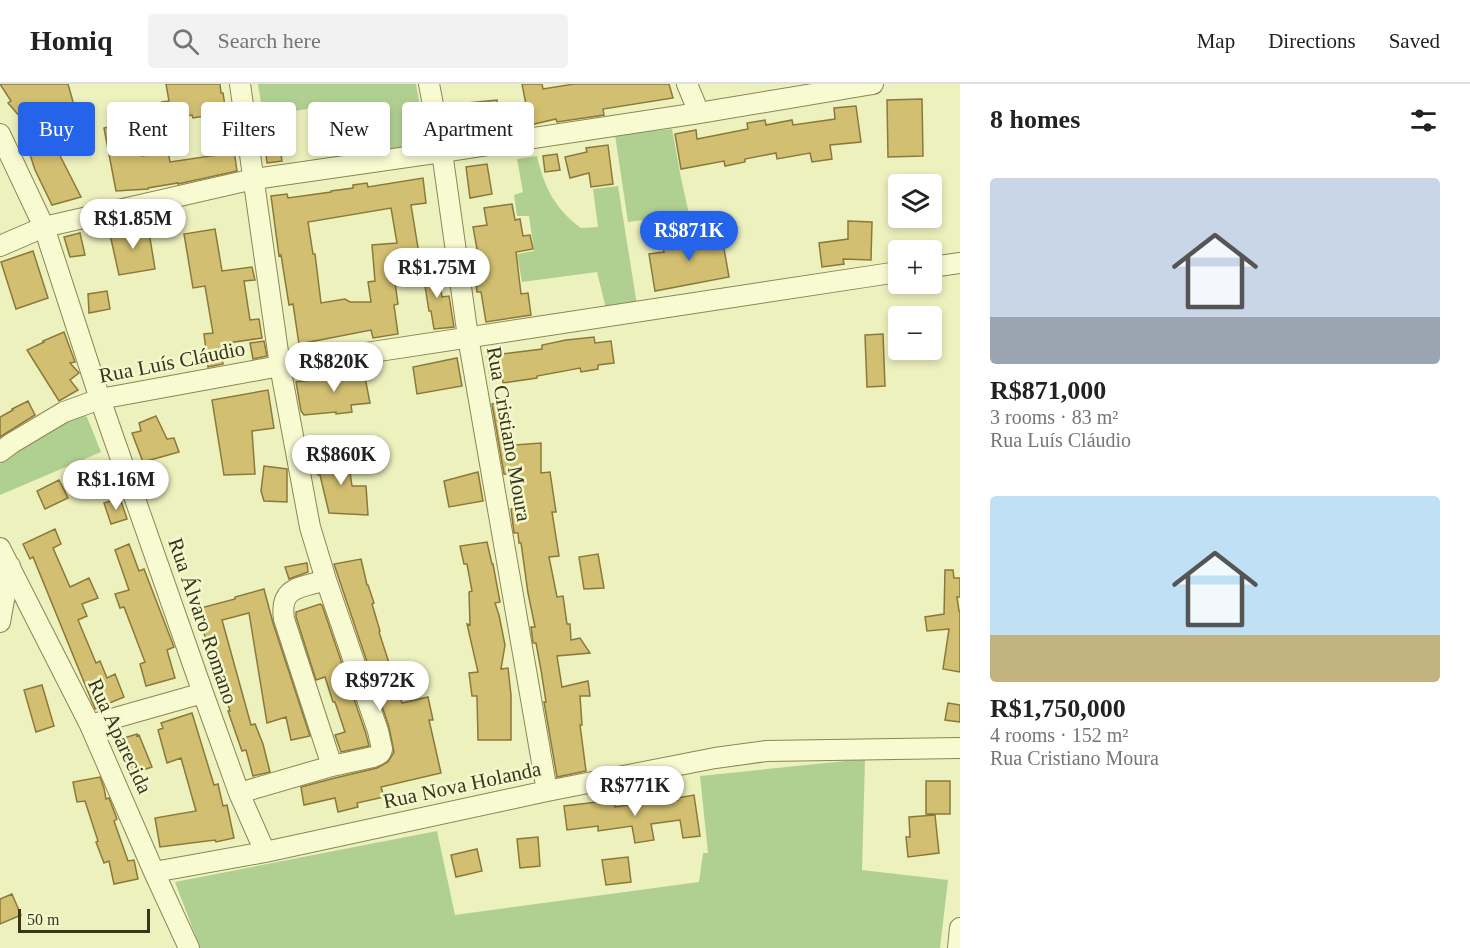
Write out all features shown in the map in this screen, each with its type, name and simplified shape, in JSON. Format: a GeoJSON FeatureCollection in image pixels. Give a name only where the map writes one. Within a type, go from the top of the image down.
{"type":"FeatureCollection","features":[{"type":"Feature","properties":{"kind":"street"},"geometry":{"type":"LineString","coordinates":[[239,793],[332,766],[373,757],[382,749],[310,527],[280,366],[240,84]]}},
{"type":"Feature","properties":{"kind":"street","name":"Rua Cristiano Moura"},"geometry":{"type":"LineString","coordinates":[[429,84],[432,102]]}},
{"type":"Feature","properties":{"kind":"street"},"geometry":{"type":"LineString","coordinates":[[687,84],[699,113]]}},
{"type":"Feature","properties":{"kind":"street"},"geometry":{"type":"LineString","coordinates":[[534,138],[873,84]]}},
{"type":"Feature","properties":{"kind":"street","name":"Rua Álvaro Romano"},"geometry":{"type":"LineString","coordinates":[[0,134],[44,227],[100,399],[203,693],[239,793],[265,852]]}},
{"type":"Feature","properties":{"kind":"street"},"geometry":{"type":"LineString","coordinates":[[0,246],[44,227],[254,179],[413,156]]}},
{"type":"Feature","properties":{"kind":"street","name":"Rua Cristiano Moura"},"geometry":{"type":"LineString","coordinates":[[442,156],[468,337],[547,791]]}},
{"type":"Feature","properties":{"kind":"street"},"geometry":{"type":"LineString","coordinates":[[942,266],[960,263]]}},
{"type":"Feature","properties":{"kind":"street","name":"Rua Luís Cláudio"},"geometry":{"type":"LineString","coordinates":[[0,452],[64,412],[100,399],[280,366],[888,274]]}},
{"type":"Feature","properties":{"kind":"street","name":"Rua Aparecida"},"geometry":{"type":"LineString","coordinates":[[0,548],[90,725],[189,948]]}},
{"type":"Feature","properties":{"kind":"street"},"geometry":{"type":"LineString","coordinates":[[0,622],[10,566]]}},
{"type":"Feature","properties":{"kind":"street"},"geometry":{"type":"LineString","coordinates":[[326,580],[291,591],[284,602],[283,609],[284,619],[332,766]]}},
{"type":"Feature","properties":{"kind":"street"},"geometry":{"type":"LineString","coordinates":[[90,725],[203,693]]}},
{"type":"Feature","properties":{"kind":"street","name":"Rua Nova Holanda"},"geometry":{"type":"LineString","coordinates":[[154,872],[265,852],[547,791],[715,758],[766,751],[960,748]]}},
{"type":"Feature","properties":{"kind":"street"},"geometry":{"type":"LineString","coordinates":[[958,948],[960,928]]}},
{"type":"Feature","properties":{"kind":"green space"},"geometry":{"type":"Polygon","coordinates":[[[258,84],[416,84],[419,102],[402,102],[402,149],[390,151],[390,102],[308,102],[308,109],[296,111],[296,102],[261,102],[258,84]]]}},
{"type":"Feature","properties":{"kind":"green space"},"geometry":{"type":"Polygon","coordinates":[[[672,129],[689,214],[628,222],[615,135],[672,129]]]}},
{"type":"Feature","properties":{"kind":"green space"},"geometry":{"type":"Polygon","coordinates":[[[334,156],[364,156],[335,161],[334,156]]]}},
{"type":"Feature","properties":{"kind":"green space"},"geometry":{"type":"Polygon","coordinates":[[[537,156],[543,178],[557,205],[581,228],[598,227],[593,189],[618,186],[637,305],[606,309],[597,272],[522,282],[517,254],[534,251],[529,216],[517,216],[514,195],[523,192],[517,159],[537,156]]]}},
{"type":"Feature","properties":{"kind":"green space"},"geometry":{"type":"Polygon","coordinates":[[[81,412],[87,417],[101,452],[0,495],[0,464],[27,439],[81,412]]]}},
{"type":"Feature","properties":{"kind":"green space"},"geometry":{"type":"Polygon","coordinates":[[[865,759],[862,870],[948,880],[940,948],[200,948],[175,882],[437,831],[455,915],[699,882],[703,853],[708,853],[700,776],[865,759]]]}},
{"type":"Feature","properties":{"kind":"building"},"geometry":{"type":"Polygon","coordinates":[[[0,84],[68,84],[73,102],[18,102],[18,115],[8,103],[11,101],[0,84]]]}},
{"type":"Feature","properties":{"kind":"building"},"geometry":{"type":"Polygon","coordinates":[[[166,84],[220,84],[224,102],[201,102],[201,117],[193,118],[192,115],[189,116],[189,102],[162,102],[169,101],[166,84]]]}},
{"type":"Feature","properties":{"kind":"building"},"geometry":{"type":"Polygon","coordinates":[[[522,84],[542,84],[543,89],[574,84],[669,84],[673,98],[603,109],[604,115],[557,122],[556,119],[534,124],[534,102],[526,102],[522,84]]]}},
{"type":"Feature","properties":{"kind":"building"},"geometry":{"type":"Polygon","coordinates":[[[922,99],[923,156],[888,157],[887,100],[922,99]]]}},
{"type":"Feature","properties":{"kind":"building"},"geometry":{"type":"Polygon","coordinates":[[[856,106],[861,142],[830,145],[832,159],[812,162],[810,153],[777,159],[776,153],[745,159],[745,162],[725,166],[724,161],[681,169],[675,134],[696,130],[697,139],[748,129],[747,123],[765,120],[766,125],[792,120],[793,125],[835,119],[834,108],[856,106]]]}},
{"type":"Feature","properties":{"kind":"building"},"geometry":{"type":"Polygon","coordinates":[[[107,127],[107,144],[104,128],[107,127]]]}},
{"type":"Feature","properties":{"kind":"building"},"geometry":{"type":"Polygon","coordinates":[[[608,145],[613,184],[591,187],[589,173],[570,178],[565,157],[587,152],[586,148],[608,145]]]}},
{"type":"Feature","properties":{"kind":"building"},"geometry":{"type":"Polygon","coordinates":[[[557,154],[560,170],[545,172],[543,156],[557,154]]]}},
{"type":"Feature","properties":{"kind":"building"},"geometry":{"type":"Polygon","coordinates":[[[30,156],[60,156],[81,197],[52,205],[30,156]]]}},
{"type":"Feature","properties":{"kind":"building"},"geometry":{"type":"Polygon","coordinates":[[[109,156],[169,156],[170,162],[210,156],[235,156],[237,171],[148,189],[116,191],[109,156]]]}},
{"type":"Feature","properties":{"kind":"building"},"geometry":{"type":"Polygon","coordinates":[[[266,156],[281,156],[282,161],[267,163],[266,156]]]}},
{"type":"Feature","properties":{"kind":"building"},"geometry":{"type":"Polygon","coordinates":[[[487,164],[492,194],[470,198],[466,167],[487,164]]]}},
{"type":"Feature","properties":{"kind":"building"},"geometry":{"type":"Polygon","coordinates":[[[423,178],[426,203],[411,205],[420,260],[392,262],[398,304],[394,305],[398,334],[373,338],[371,330],[299,344],[293,304],[289,305],[281,255],[279,256],[271,196],[287,194],[288,198],[353,188],[353,185],[367,183],[368,187],[423,178]],[[391,208],[308,222],[313,254],[315,254],[321,303],[345,299],[350,302],[371,302],[368,282],[375,281],[372,245],[397,243],[391,208]]]}},
{"type":"Feature","properties":{"kind":"building"},"geometry":{"type":"Polygon","coordinates":[[[512,204],[515,220],[520,219],[523,236],[530,235],[533,249],[516,252],[521,294],[528,293],[531,315],[486,322],[481,292],[477,292],[475,272],[481,271],[473,227],[487,225],[484,208],[512,204]]]}},
{"type":"Feature","properties":{"kind":"building"},"geometry":{"type":"Polygon","coordinates":[[[848,221],[872,222],[871,260],[843,259],[844,264],[822,267],[819,243],[848,239],[848,221]]]}},
{"type":"Feature","properties":{"kind":"building"},"geometry":{"type":"Polygon","coordinates":[[[148,226],[155,269],[119,275],[109,230],[148,226]]]}},
{"type":"Feature","properties":{"kind":"building"},"geometry":{"type":"Polygon","coordinates":[[[215,229],[222,271],[252,267],[255,280],[244,281],[250,320],[259,319],[262,338],[221,344],[223,364],[208,367],[204,334],[213,333],[205,286],[193,288],[184,234],[215,229]]]}},
{"type":"Feature","properties":{"kind":"building"},"geometry":{"type":"Polygon","coordinates":[[[721,232],[729,277],[655,291],[649,254],[664,252],[662,243],[721,232]]]}},
{"type":"Feature","properties":{"kind":"building"},"geometry":{"type":"Polygon","coordinates":[[[80,233],[85,255],[70,257],[64,237],[80,233]]]}},
{"type":"Feature","properties":{"kind":"building"},"geometry":{"type":"Polygon","coordinates":[[[33,251],[48,298],[16,309],[1,262],[33,251]]]}},
{"type":"Feature","properties":{"kind":"building"},"geometry":{"type":"Polygon","coordinates":[[[437,265],[442,297],[449,296],[454,327],[434,329],[431,311],[429,311],[422,267],[437,265]]]}},
{"type":"Feature","properties":{"kind":"building"},"geometry":{"type":"Polygon","coordinates":[[[107,291],[110,309],[89,313],[88,294],[107,291]]]}},
{"type":"Feature","properties":{"kind":"building"},"geometry":{"type":"Polygon","coordinates":[[[64,332],[75,362],[70,363],[79,373],[70,380],[78,390],[59,401],[27,350],[64,332]]]}},
{"type":"Feature","properties":{"kind":"building"},"geometry":{"type":"Polygon","coordinates":[[[883,334],[885,386],[867,387],[865,335],[883,334]]]}},
{"type":"Feature","properties":{"kind":"building"},"geometry":{"type":"Polygon","coordinates":[[[594,337],[595,343],[611,341],[614,363],[598,365],[598,369],[581,372],[580,368],[503,383],[502,375],[490,377],[487,356],[542,349],[542,345],[594,337]]]}},
{"type":"Feature","properties":{"kind":"building"},"geometry":{"type":"Polygon","coordinates":[[[264,341],[267,356],[253,359],[250,343],[264,341]]]}},
{"type":"Feature","properties":{"kind":"building"},"geometry":{"type":"Polygon","coordinates":[[[457,358],[462,386],[417,394],[413,367],[457,358]]]}},
{"type":"Feature","properties":{"kind":"building"},"geometry":{"type":"Polygon","coordinates":[[[363,367],[370,403],[351,405],[352,412],[304,415],[301,411],[296,382],[333,377],[333,372],[363,367]]]}},
{"type":"Feature","properties":{"kind":"building"},"geometry":{"type":"Polygon","coordinates":[[[268,390],[274,428],[252,431],[255,474],[224,475],[212,400],[268,390]]]}},
{"type":"Feature","properties":{"kind":"building"},"geometry":{"type":"Polygon","coordinates":[[[28,401],[35,415],[0,437],[0,417],[28,401]]]}},
{"type":"Feature","properties":{"kind":"building"},"geometry":{"type":"Polygon","coordinates":[[[497,403],[503,446],[541,443],[541,473],[550,472],[556,512],[552,512],[559,556],[549,557],[557,597],[563,596],[567,624],[570,624],[571,640],[580,638],[590,653],[557,656],[562,687],[588,681],[590,696],[580,696],[582,725],[580,725],[586,771],[557,777],[541,670],[536,643],[533,643],[531,627],[535,627],[521,543],[519,543],[518,533],[514,533],[511,509],[515,508],[508,474],[504,474],[492,404],[497,403]]]}},
{"type":"Feature","properties":{"kind":"building"},"geometry":{"type":"Polygon","coordinates":[[[156,416],[167,439],[174,438],[179,452],[143,462],[132,433],[141,431],[139,423],[156,416]]]}},
{"type":"Feature","properties":{"kind":"building"},"geometry":{"type":"Polygon","coordinates":[[[347,452],[352,486],[366,486],[368,515],[329,513],[320,475],[318,475],[316,457],[347,452]]]}},
{"type":"Feature","properties":{"kind":"building"},"geometry":{"type":"Polygon","coordinates":[[[264,466],[287,469],[287,502],[264,501],[261,491],[264,466]]]}},
{"type":"Feature","properties":{"kind":"building"},"geometry":{"type":"Polygon","coordinates":[[[478,472],[483,501],[449,507],[444,481],[478,472]]]}},
{"type":"Feature","properties":{"kind":"building"},"geometry":{"type":"Polygon","coordinates":[[[59,480],[68,498],[45,509],[37,491],[59,480]]]}},
{"type":"Feature","properties":{"kind":"building"},"geometry":{"type":"Polygon","coordinates":[[[120,498],[127,519],[111,524],[104,503],[120,498]]]}},
{"type":"Feature","properties":{"kind":"building"},"geometry":{"type":"Polygon","coordinates":[[[55,529],[61,544],[53,548],[70,587],[89,578],[98,598],[82,604],[87,616],[78,620],[96,663],[100,661],[107,678],[115,674],[124,697],[95,709],[33,557],[30,559],[23,544],[55,529]]]}},
{"type":"Feature","properties":{"kind":"building"},"geometry":{"type":"Polygon","coordinates":[[[487,542],[500,602],[495,603],[505,645],[501,669],[508,668],[511,695],[511,740],[478,740],[477,696],[472,696],[469,673],[478,672],[467,624],[470,625],[469,592],[472,591],[467,564],[464,564],[460,546],[487,542]]]}},
{"type":"Feature","properties":{"kind":"building"},"geometry":{"type":"Polygon","coordinates":[[[129,544],[139,571],[144,569],[174,647],[167,650],[175,678],[146,686],[140,664],[145,662],[124,607],[120,608],[115,594],[129,590],[115,550],[129,544]]]}},
{"type":"Feature","properties":{"kind":"building"},"geometry":{"type":"Polygon","coordinates":[[[598,554],[604,588],[584,589],[579,557],[598,554]]]}},
{"type":"Feature","properties":{"kind":"building"},"geometry":{"type":"Polygon","coordinates":[[[361,559],[374,603],[372,604],[379,632],[402,703],[428,697],[433,720],[429,720],[441,773],[381,787],[384,797],[357,803],[358,807],[338,812],[335,798],[304,805],[301,787],[377,768],[388,762],[394,752],[389,727],[334,564],[361,559]]]}},
{"type":"Feature","properties":{"kind":"building"},"geometry":{"type":"Polygon","coordinates":[[[307,563],[308,572],[289,579],[285,567],[307,563]]]}},
{"type":"Feature","properties":{"kind":"building"},"geometry":{"type":"Polygon","coordinates":[[[945,570],[953,570],[954,578],[960,578],[960,597],[957,597],[960,611],[960,672],[943,669],[949,629],[927,631],[925,617],[944,614],[945,570]]]}},
{"type":"Feature","properties":{"kind":"building"},"geometry":{"type":"Polygon","coordinates":[[[264,589],[310,736],[291,740],[286,717],[267,723],[249,613],[222,620],[251,725],[255,724],[270,772],[253,776],[246,750],[242,751],[228,711],[230,711],[197,609],[264,589]]]}},
{"type":"Feature","properties":{"kind":"building"},"geometry":{"type":"Polygon","coordinates":[[[320,604],[369,746],[341,752],[335,735],[345,732],[335,702],[333,702],[325,677],[316,680],[296,612],[320,604]]]}},
{"type":"Feature","properties":{"kind":"building"},"geometry":{"type":"Polygon","coordinates":[[[42,685],[54,726],[36,732],[24,690],[42,685]]]}},
{"type":"Feature","properties":{"kind":"building"},"geometry":{"type":"Polygon","coordinates":[[[948,703],[960,705],[960,722],[945,720],[948,703]]]}},
{"type":"Feature","properties":{"kind":"building"},"geometry":{"type":"Polygon","coordinates":[[[192,713],[214,785],[218,784],[223,806],[227,805],[234,838],[160,847],[155,818],[196,811],[181,758],[167,763],[158,730],[163,728],[161,723],[192,713]]]}},
{"type":"Feature","properties":{"kind":"building"},"geometry":{"type":"Polygon","coordinates":[[[137,734],[152,767],[134,773],[124,738],[137,734]]]}},
{"type":"Feature","properties":{"kind":"building"},"geometry":{"type":"Polygon","coordinates":[[[100,777],[106,799],[109,798],[117,819],[114,821],[128,861],[134,860],[138,879],[114,884],[109,861],[104,863],[96,842],[98,841],[85,801],[77,802],[73,782],[100,777]]]}},
{"type":"Feature","properties":{"kind":"building"},"geometry":{"type":"Polygon","coordinates":[[[926,781],[950,781],[950,814],[926,814],[926,781]]]}},
{"type":"Feature","properties":{"kind":"building"},"geometry":{"type":"Polygon","coordinates":[[[694,795],[700,836],[683,838],[680,820],[651,824],[654,840],[635,843],[632,826],[598,831],[598,826],[567,830],[564,806],[614,800],[615,807],[678,800],[677,798],[694,795]]]}},
{"type":"Feature","properties":{"kind":"building"},"geometry":{"type":"Polygon","coordinates":[[[935,815],[939,853],[908,857],[906,837],[910,837],[909,817],[935,815]]]}},
{"type":"Feature","properties":{"kind":"building"},"geometry":{"type":"Polygon","coordinates":[[[538,837],[540,866],[520,868],[517,839],[538,837]]]}},
{"type":"Feature","properties":{"kind":"building"},"geometry":{"type":"Polygon","coordinates":[[[477,849],[482,871],[456,877],[451,855],[477,849]]]}},
{"type":"Feature","properties":{"kind":"building"},"geometry":{"type":"Polygon","coordinates":[[[628,857],[631,882],[606,885],[602,860],[628,857]]]}},
{"type":"Feature","properties":{"kind":"building"},"geometry":{"type":"Polygon","coordinates":[[[12,894],[21,915],[0,924],[0,899],[12,894]]]}}]}
